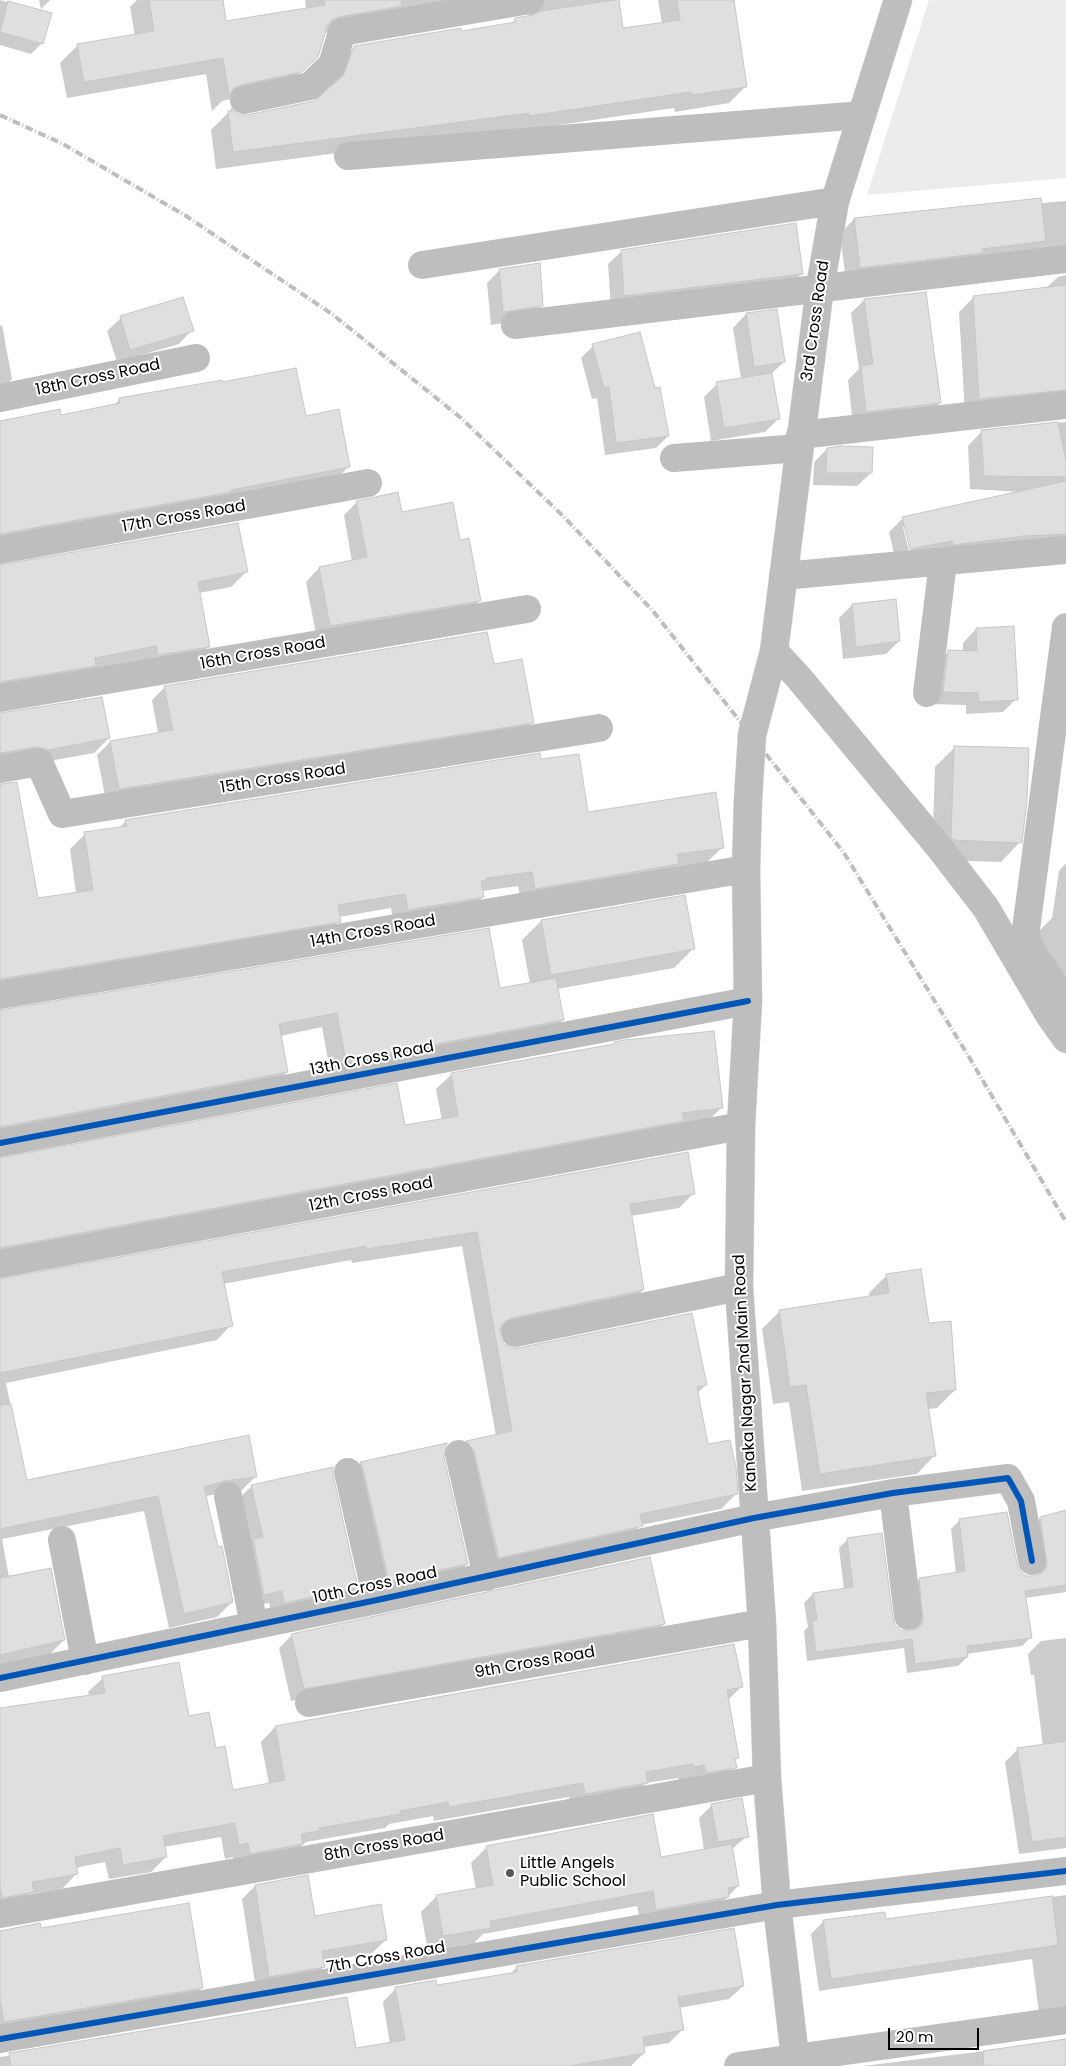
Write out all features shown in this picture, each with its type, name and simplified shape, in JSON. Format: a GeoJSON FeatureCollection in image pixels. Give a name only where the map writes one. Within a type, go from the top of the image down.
{"type":"FeatureCollection","features":[{"type":"Feature","properties":{"kind":"street"},"geometry":{"type":"LineString","coordinates":[[244,100],[310,86],[332,65],[342,32],[530,0]]}},
{"type":"Feature","properties":{"kind":"street","name":"3rd Cross Road"},"geometry":{"type":"LineString","coordinates":[[774,651],[820,287],[835,201],[898,0]]}},
{"type":"Feature","properties":{"kind":"street"},"geometry":{"type":"LineString","coordinates":[[348,156],[862,115]]}},
{"type":"Feature","properties":{"kind":"street"},"geometry":{"type":"LineString","coordinates":[[422,265],[835,201]]}},
{"type":"Feature","properties":{"kind":"street"},"geometry":{"type":"LineString","coordinates":[[515,325],[820,287],[1066,260]]}},
{"type":"Feature","properties":{"kind":"street","name":"18th Cross Road"},"geometry":{"type":"LineString","coordinates":[[0,398],[196,358]]}},
{"type":"Feature","properties":{"kind":"street"},"geometry":{"type":"LineString","coordinates":[[674,458],[1066,404]]}},
{"type":"Feature","properties":{"kind":"street","name":"17th Cross Road"},"geometry":{"type":"LineString","coordinates":[[0,550],[368,483]]}},
{"type":"Feature","properties":{"kind":"street"},"geometry":{"type":"LineString","coordinates":[[783,576],[1066,550]]}},
{"type":"Feature","properties":{"kind":"street"},"geometry":{"type":"LineString","coordinates":[[927,693],[943,562]]}},
{"type":"Feature","properties":{"kind":"street","name":"16th Cross Road"},"geometry":{"type":"LineString","coordinates":[[0,698],[527,609]]}},
{"type":"Feature","properties":{"kind":"street"},"geometry":{"type":"LineString","coordinates":[[1065,1037],[1063,1002],[1059,990],[1032,953],[1027,941],[1026,924],[1066,627]]}},
{"type":"Feature","properties":{"kind":"street"},"geometry":{"type":"LineString","coordinates":[[774,651],[799,678],[939,847],[986,908],[1049,1015],[1065,1037]]}},
{"type":"Feature","properties":{"kind":"street","name":"Kanaka Nagar 2nd Main Road"},"geometry":{"type":"LineString","coordinates":[[774,651],[752,734],[746,869],[748,1001],[741,1126],[739,1287],[762,1623],[768,1778],[777,1904],[795,2061]]}},
{"type":"Feature","properties":{"kind":"street","name":"15th Cross Road"},"geometry":{"type":"LineString","coordinates":[[0,769],[39,762],[62,814],[599,728]]}},
{"type":"Feature","properties":{"kind":"street","name":"14th Cross Road"},"geometry":{"type":"LineString","coordinates":[[0,995],[746,869]]}},
{"type":"Feature","properties":{"kind":"street","name":"13th Cross Road"},"geometry":{"type":"LineString","coordinates":[[0,1143],[748,1001]]}},
{"type":"Feature","properties":{"kind":"street","name":"12th Cross Road"},"geometry":{"type":"LineString","coordinates":[[0,1264],[741,1126]]}},
{"type":"Feature","properties":{"kind":"street"},"geometry":{"type":"LineString","coordinates":[[515,1333],[739,1287]]}},
{"type":"Feature","properties":{"kind":"street"},"geometry":{"type":"LineString","coordinates":[[460,1454],[487,1577]]}},
{"type":"Feature","properties":{"kind":"street"},"geometry":{"type":"LineString","coordinates":[[348,1472],[377,1600]]}},
{"type":"Feature","properties":{"kind":"street","name":"10th Cross Road"},"geometry":{"type":"LineString","coordinates":[[0,1678],[487,1577],[754,1518],[893,1493],[1008,1478],[1021,1501],[1032,1560]]}},
{"type":"Feature","properties":{"kind":"street"},"geometry":{"type":"LineString","coordinates":[[893,1493],[908,1616]]}},
{"type":"Feature","properties":{"kind":"street"},"geometry":{"type":"LineString","coordinates":[[228,1496],[254,1625]]}},
{"type":"Feature","properties":{"kind":"street"},"geometry":{"type":"LineString","coordinates":[[62,1540],[85,1661]]}},
{"type":"Feature","properties":{"kind":"street","name":"9th Cross Road"},"geometry":{"type":"LineString","coordinates":[[309,1703],[762,1623]]}},
{"type":"Feature","properties":{"kind":"street","name":"8th Cross Road"},"geometry":{"type":"LineString","coordinates":[[0,1914],[768,1778]]}},
{"type":"Feature","properties":{"kind":"street","name":"7th Cross Road"},"geometry":{"type":"LineString","coordinates":[[0,2039],[777,1904],[1066,1871]]}},
{"type":"Feature","properties":{"kind":"street"},"geometry":{"type":"LineString","coordinates":[[738,2066],[795,2061],[1066,2020]]}},
{"type":"Feature","properties":{"kind":"shaded area"},"geometry":{"type":"Polygon","coordinates":[[[929,0],[1066,0],[1066,178],[867,195],[929,0]]]}},
{"type":"Feature","properties":{"kind":"building"},"geometry":{"type":"Polygon","coordinates":[[[149,0],[223,0],[226,21],[325,5],[324,0],[401,0],[402,6],[339,17],[332,20],[327,27],[318,57],[302,72],[241,85],[233,89],[229,96],[223,58],[84,82],[77,44],[154,31],[149,0]]]}},
{"type":"Feature","properties":{"kind":"building"},"geometry":{"type":"Polygon","coordinates":[[[619,0],[623,28],[680,20],[677,0],[734,0],[747,87],[692,95],[691,92],[529,116],[529,113],[233,152],[228,111],[232,111],[231,108],[239,115],[247,115],[314,101],[343,76],[354,46],[461,28],[462,31],[515,22],[515,18],[533,15],[541,11],[619,0]]]}},
{"type":"Feature","properties":{"kind":"building"},"geometry":{"type":"Polygon","coordinates":[[[8,1],[52,13],[43,44],[0,32],[8,1]]]}},
{"type":"Feature","properties":{"kind":"building"},"geometry":{"type":"Polygon","coordinates":[[[1041,198],[1046,241],[982,249],[983,253],[860,268],[854,218],[1041,198]]]}},
{"type":"Feature","properties":{"kind":"building"},"geometry":{"type":"Polygon","coordinates":[[[796,223],[803,274],[624,296],[621,250],[796,223]]]}},
{"type":"Feature","properties":{"kind":"building"},"geometry":{"type":"Polygon","coordinates":[[[540,263],[543,306],[503,312],[499,269],[540,263]]]}},
{"type":"Feature","properties":{"kind":"building"},"geometry":{"type":"Polygon","coordinates":[[[1066,285],[1066,390],[979,399],[973,296],[1066,285]]]}},
{"type":"Feature","properties":{"kind":"building"},"geometry":{"type":"Polygon","coordinates":[[[926,292],[941,403],[866,412],[861,366],[873,364],[864,299],[926,292]]]}},
{"type":"Feature","properties":{"kind":"building"},"geometry":{"type":"Polygon","coordinates":[[[183,297],[194,331],[130,350],[120,316],[183,297]]]}},
{"type":"Feature","properties":{"kind":"building"},"geometry":{"type":"Polygon","coordinates":[[[777,309],[785,362],[754,367],[746,313],[777,309]]]}},
{"type":"Feature","properties":{"kind":"building"},"geometry":{"type":"Polygon","coordinates":[[[640,332],[655,388],[660,387],[669,436],[616,443],[609,387],[604,388],[592,344],[640,332]]]}},
{"type":"Feature","properties":{"kind":"building"},"geometry":{"type":"Polygon","coordinates":[[[296,368],[306,416],[339,409],[350,467],[231,490],[232,492],[0,534],[0,421],[60,409],[61,415],[120,403],[119,398],[296,368]]]}},
{"type":"Feature","properties":{"kind":"building"},"geometry":{"type":"Polygon","coordinates":[[[772,373],[780,419],[724,428],[716,382],[772,373]]]}},
{"type":"Feature","properties":{"kind":"building"},"geometry":{"type":"Polygon","coordinates":[[[1058,422],[1066,461],[1066,477],[984,476],[981,430],[1058,422]]]}},
{"type":"Feature","properties":{"kind":"building"},"geometry":{"type":"Polygon","coordinates":[[[840,446],[873,447],[872,473],[826,473],[827,448],[840,446]]]}},
{"type":"Feature","properties":{"kind":"building"},"geometry":{"type":"Polygon","coordinates":[[[1066,481],[1066,534],[1025,536],[953,545],[952,541],[910,549],[902,517],[1066,481]]]}},
{"type":"Feature","properties":{"kind":"building"},"geometry":{"type":"Polygon","coordinates":[[[398,492],[402,512],[453,502],[460,540],[469,538],[481,601],[330,626],[319,567],[367,557],[356,501],[398,492]]]}},
{"type":"Feature","properties":{"kind":"building"},"geometry":{"type":"Polygon","coordinates":[[[238,523],[248,572],[198,582],[210,647],[158,655],[156,646],[95,658],[96,666],[0,682],[0,565],[238,523]]]}},
{"type":"Feature","properties":{"kind":"building"},"geometry":{"type":"Polygon","coordinates":[[[896,599],[900,641],[856,647],[852,604],[896,599]]]}},
{"type":"Feature","properties":{"kind":"building"},"geometry":{"type":"Polygon","coordinates":[[[1014,626],[1018,700],[979,702],[978,693],[943,692],[948,650],[977,651],[976,628],[1014,626]]]}},
{"type":"Feature","properties":{"kind":"building"},"geometry":{"type":"Polygon","coordinates":[[[487,632],[494,664],[522,659],[534,723],[119,789],[110,741],[173,730],[164,686],[487,632]]]}},
{"type":"Feature","properties":{"kind":"building"},"geometry":{"type":"Polygon","coordinates":[[[102,697],[110,738],[48,750],[37,747],[0,753],[0,713],[102,697]]]}},
{"type":"Feature","properties":{"kind":"building"},"geometry":{"type":"Polygon","coordinates":[[[954,746],[1029,748],[1027,800],[1022,843],[954,840],[951,837],[954,746]]]}},
{"type":"Feature","properties":{"kind":"building"},"geometry":{"type":"Polygon","coordinates":[[[540,753],[541,759],[579,754],[588,812],[716,792],[724,848],[677,854],[679,864],[535,889],[532,872],[486,878],[486,881],[481,881],[484,897],[408,910],[405,894],[338,905],[341,922],[0,979],[0,784],[17,782],[38,898],[93,890],[84,832],[127,826],[125,820],[540,753]]]}},
{"type":"Feature","properties":{"kind":"building"},"geometry":{"type":"Polygon","coordinates":[[[685,895],[695,949],[551,975],[541,920],[685,895]]]}},
{"type":"Feature","properties":{"kind":"building"},"geometry":{"type":"Polygon","coordinates":[[[489,928],[500,988],[556,978],[564,1020],[346,1061],[337,1013],[279,1024],[288,1072],[0,1127],[0,1010],[489,928]]]}},
{"type":"Feature","properties":{"kind":"building"},"geometry":{"type":"Polygon","coordinates":[[[714,1031],[723,1108],[682,1113],[684,1121],[0,1248],[0,1158],[397,1083],[405,1125],[458,1116],[451,1073],[614,1044],[614,1042],[624,1040],[714,1031]]]}},
{"type":"Feature","properties":{"kind":"building"},"geometry":{"type":"Polygon","coordinates":[[[688,1152],[695,1194],[630,1204],[644,1290],[512,1318],[504,1322],[500,1329],[500,1337],[504,1344],[511,1348],[518,1348],[692,1313],[707,1385],[697,1387],[708,1444],[730,1440],[736,1467],[738,1494],[640,1514],[643,1526],[499,1558],[474,1451],[466,1441],[512,1431],[477,1232],[366,1249],[366,1246],[222,1272],[233,1326],[0,1373],[0,1279],[688,1152]]]}},
{"type":"Feature","properties":{"kind":"building"},"geometry":{"type":"Polygon","coordinates":[[[921,1269],[929,1323],[951,1321],[956,1390],[926,1393],[936,1456],[820,1474],[806,1385],[790,1387],[779,1310],[889,1293],[886,1274],[921,1269]]]}},
{"type":"Feature","properties":{"kind":"building"},"geometry":{"type":"Polygon","coordinates":[[[11,1404],[27,1480],[249,1435],[257,1477],[224,1481],[204,1487],[218,1547],[222,1546],[233,1602],[184,1614],[158,1496],[0,1529],[0,1405],[11,1404]]]}},
{"type":"Feature","properties":{"kind":"building"},"geometry":{"type":"Polygon","coordinates":[[[447,1443],[444,1457],[468,1564],[389,1581],[360,1462],[447,1443]]]}},
{"type":"Feature","properties":{"kind":"building"},"geometry":{"type":"Polygon","coordinates":[[[333,1467],[333,1475],[358,1588],[284,1603],[282,1591],[264,1595],[253,1539],[263,1537],[251,1485],[333,1467]]]}},
{"type":"Feature","properties":{"kind":"building"},"geometry":{"type":"Polygon","coordinates":[[[1066,1510],[1066,1585],[1025,1591],[1032,1638],[967,1646],[968,1657],[915,1664],[912,1639],[816,1652],[812,1621],[817,1620],[813,1593],[853,1587],[847,1538],[882,1533],[895,1625],[901,1630],[910,1631],[918,1628],[923,1622],[919,1578],[965,1571],[959,1519],[1007,1512],[1017,1564],[1020,1571],[1026,1576],[1034,1576],[1042,1573],[1047,1566],[1040,1517],[1066,1510]]]}},
{"type":"Feature","properties":{"kind":"building"},"geometry":{"type":"Polygon","coordinates":[[[650,1557],[665,1624],[304,1689],[291,1634],[650,1557]]]}},
{"type":"Feature","properties":{"kind":"building"},"geometry":{"type":"Polygon","coordinates":[[[51,1568],[65,1640],[0,1655],[0,1578],[51,1568]]]}},
{"type":"Feature","properties":{"kind":"building"},"geometry":{"type":"Polygon","coordinates":[[[734,1644],[743,1687],[727,1690],[739,1758],[735,1759],[737,1768],[706,1773],[704,1765],[693,1767],[693,1764],[646,1772],[648,1783],[585,1794],[583,1783],[449,1807],[448,1802],[400,1811],[401,1814],[319,1828],[319,1831],[301,1834],[303,1844],[250,1854],[248,1843],[239,1845],[235,1823],[163,1836],[167,1857],[123,1865],[120,1848],[75,1857],[78,1874],[32,1882],[34,1892],[2,1898],[0,1885],[0,1708],[105,1693],[102,1676],[179,1662],[189,1716],[209,1712],[216,1748],[225,1746],[233,1790],[285,1780],[275,1726],[734,1644]]]}},
{"type":"Feature","properties":{"kind":"building"},"geometry":{"type":"Polygon","coordinates":[[[1066,1741],[1066,1837],[1032,1842],[1017,1748],[1066,1741]]]}},
{"type":"Feature","properties":{"kind":"building"},"geometry":{"type":"Polygon","coordinates":[[[742,1798],[749,1837],[718,1842],[711,1804],[742,1798]]]}},
{"type":"Feature","properties":{"kind":"building"},"geometry":{"type":"Polygon","coordinates":[[[653,1814],[661,1857],[732,1844],[739,1886],[728,1888],[729,1897],[656,1910],[653,1891],[490,1921],[491,1928],[443,1936],[436,1895],[493,1885],[486,1846],[653,1814]]]}},
{"type":"Feature","properties":{"kind":"building"},"geometry":{"type":"Polygon","coordinates":[[[308,1875],[315,1916],[381,1904],[387,1940],[322,1951],[325,1967],[269,1977],[255,1885],[308,1875]]]}},
{"type":"Feature","properties":{"kind":"building"},"geometry":{"type":"Polygon","coordinates":[[[1052,1896],[1058,1945],[831,1979],[823,1920],[885,1912],[886,1919],[1052,1896]]]}},
{"type":"Feature","properties":{"kind":"building"},"geometry":{"type":"Polygon","coordinates":[[[189,1903],[203,1988],[4,2022],[0,1999],[0,1931],[40,1923],[41,1928],[189,1903]]]}},
{"type":"Feature","properties":{"kind":"building"},"geometry":{"type":"Polygon","coordinates":[[[734,1928],[744,1986],[678,1997],[684,2030],[643,2037],[645,2053],[570,2066],[11,2066],[9,2053],[347,1997],[356,2048],[405,2040],[395,1987],[436,1980],[437,1985],[517,1972],[516,1966],[734,1928]]]}},
{"type":"Feature","properties":{"kind":"building"},"geometry":{"type":"Polygon","coordinates":[[[1066,2039],[1066,2066],[984,2066],[983,2051],[1066,2039]]]}},
{"type":"Feature","properties":{"kind":"railway"},"geometry":{"type":"LineString","coordinates":[[0,115],[63,144],[186,216],[332,314],[461,418],[564,517],[653,611],[844,853],[969,1057],[1066,1222]]}},
{"type":"Feature","properties":{"kind":"cycle path"},"geometry":{"type":"LineString","coordinates":[[0,1143],[748,1001]]}},
{"type":"Feature","properties":{"kind":"cycle path"},"geometry":{"type":"LineString","coordinates":[[0,1678],[377,1600],[754,1518],[893,1493],[1008,1478],[1021,1501],[1032,1561]]}},
{"type":"Feature","properties":{"kind":"cycle path"},"geometry":{"type":"LineString","coordinates":[[0,2039],[777,1905],[1066,1871]]}},
{"type":"Feature","properties":{"kind":"place","name":"Little Angels Public School"},"geometry":{"type":"Point","coordinates":[510,1873]}}]}
